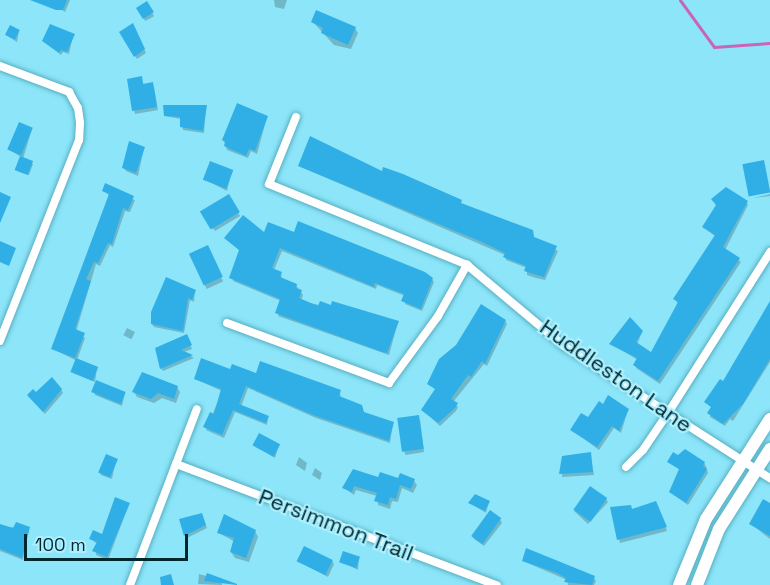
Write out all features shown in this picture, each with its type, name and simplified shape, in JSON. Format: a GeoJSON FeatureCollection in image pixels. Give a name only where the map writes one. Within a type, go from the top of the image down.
{"type":"FeatureCollection","features":[{"type":"Feature","properties":{"kind":"street"},"geometry":{"type":"LineString","coordinates":[[0,66],[69,92],[78,108],[79,140],[0,341]]}},
{"type":"Feature","properties":{"kind":"street","name":"Huddleston Lane"},"geometry":{"type":"LineString","coordinates":[[296,117],[269,184],[467,265],[564,346],[770,478]]}},
{"type":"Feature","properties":{"kind":"street"},"geometry":{"type":"LineString","coordinates":[[626,467],[643,450],[668,413],[770,252]]}},
{"type":"Feature","properties":{"kind":"street"},"geometry":{"type":"LineString","coordinates":[[227,323],[389,383],[438,316],[467,265]]}},
{"type":"Feature","properties":{"kind":"street"},"geometry":{"type":"LineString","coordinates":[[130,585],[197,409]]}},
{"type":"Feature","properties":{"kind":"street"},"geometry":{"type":"LineString","coordinates":[[679,585],[706,519],[770,419]]}},
{"type":"Feature","properties":{"kind":"street"},"geometry":{"type":"LineString","coordinates":[[697,585],[719,529],[770,449]]}},
{"type":"Feature","properties":{"kind":"street","name":"Persimmon Trail"},"geometry":{"type":"LineString","coordinates":[[176,464],[497,585]]}},
{"type":"Feature","properties":{"kind":"building"},"geometry":{"type":"Polygon","coordinates":[[[30,0],[67,0],[63,10],[56,10],[30,0]]]}},
{"type":"Feature","properties":{"kind":"building"},"geometry":{"type":"Polygon","coordinates":[[[147,1],[154,12],[143,19],[136,8],[147,1]]]}},
{"type":"Feature","properties":{"kind":"building"},"geometry":{"type":"Polygon","coordinates":[[[316,10],[356,27],[348,45],[321,33],[323,28],[311,22],[316,10]]]}},
{"type":"Feature","properties":{"kind":"building"},"geometry":{"type":"Polygon","coordinates":[[[133,23],[145,49],[134,57],[119,32],[133,23]]]}},
{"type":"Feature","properties":{"kind":"building"},"geometry":{"type":"Polygon","coordinates":[[[50,24],[75,34],[67,52],[61,50],[59,53],[42,41],[50,24]]]}},
{"type":"Feature","properties":{"kind":"building"},"geometry":{"type":"Polygon","coordinates":[[[10,25],[20,30],[15,40],[5,35],[10,25]]]}},
{"type":"Feature","properties":{"kind":"building"},"geometry":{"type":"Polygon","coordinates":[[[142,76],[143,84],[153,82],[157,107],[132,111],[127,79],[142,76]]]}},
{"type":"Feature","properties":{"kind":"building"},"geometry":{"type":"Polygon","coordinates":[[[237,103],[268,116],[255,151],[249,149],[246,156],[224,146],[225,142],[222,140],[237,103]]]}},
{"type":"Feature","properties":{"kind":"building"},"geometry":{"type":"Polygon","coordinates":[[[163,105],[207,105],[203,131],[180,127],[180,117],[164,116],[163,105]]]}},
{"type":"Feature","properties":{"kind":"building"},"geometry":{"type":"Polygon","coordinates":[[[19,122],[33,128],[21,155],[7,150],[19,122]]]}},
{"type":"Feature","properties":{"kind":"building"},"geometry":{"type":"Polygon","coordinates":[[[310,136],[382,171],[383,167],[403,174],[462,200],[461,203],[533,230],[534,237],[557,246],[544,277],[524,271],[526,266],[503,257],[505,253],[482,242],[298,166],[310,136]]]}},
{"type":"Feature","properties":{"kind":"building"},"geometry":{"type":"Polygon","coordinates":[[[129,141],[145,147],[136,173],[122,168],[129,141]]]}},
{"type":"Feature","properties":{"kind":"building"},"geometry":{"type":"Polygon","coordinates":[[[20,156],[33,161],[28,175],[15,170],[20,156]]]}},
{"type":"Feature","properties":{"kind":"building"},"geometry":{"type":"Polygon","coordinates":[[[764,160],[770,192],[749,197],[742,164],[764,160]]]}},
{"type":"Feature","properties":{"kind":"building"},"geometry":{"type":"Polygon","coordinates":[[[210,161],[233,170],[226,189],[203,180],[210,161]]]}},
{"type":"Feature","properties":{"kind":"building"},"geometry":{"type":"Polygon","coordinates":[[[105,183],[134,196],[128,210],[123,208],[112,244],[108,243],[98,263],[94,262],[86,279],[91,281],[75,329],[85,333],[75,358],[51,349],[109,194],[102,191],[105,183]]]}},
{"type":"Feature","properties":{"kind":"building"},"geometry":{"type":"Polygon","coordinates":[[[726,187],[748,201],[723,247],[740,258],[658,381],[633,365],[637,358],[609,344],[630,317],[643,331],[636,342],[651,352],[678,302],[673,299],[715,235],[702,227],[716,205],[711,199],[726,187]]]}},
{"type":"Feature","properties":{"kind":"building"},"geometry":{"type":"Polygon","coordinates":[[[0,192],[11,197],[0,223],[0,192]]]}},
{"type":"Feature","properties":{"kind":"building"},"geometry":{"type":"Polygon","coordinates":[[[229,194],[240,212],[211,230],[200,212],[229,194]]]}},
{"type":"Feature","properties":{"kind":"building"},"geometry":{"type":"Polygon","coordinates":[[[243,215],[264,232],[268,222],[294,232],[298,221],[425,272],[433,278],[421,309],[401,301],[404,294],[375,283],[374,287],[280,248],[272,268],[282,272],[280,277],[297,284],[296,288],[302,290],[299,298],[318,306],[320,301],[331,305],[332,301],[399,321],[387,353],[275,313],[280,299],[229,278],[239,250],[224,238],[243,215]]]}},
{"type":"Feature","properties":{"kind":"building"},"geometry":{"type":"Polygon","coordinates":[[[0,241],[16,248],[9,266],[0,262],[0,241]]]}},
{"type":"Feature","properties":{"kind":"building"},"geometry":{"type":"Polygon","coordinates":[[[208,245],[223,277],[204,286],[189,254],[208,245]]]}},
{"type":"Feature","properties":{"kind":"building"},"geometry":{"type":"Polygon","coordinates":[[[166,277],[196,290],[192,300],[188,298],[183,331],[151,324],[151,312],[166,277]]]}},
{"type":"Feature","properties":{"kind":"building"},"geometry":{"type":"Polygon","coordinates":[[[770,301],[770,359],[743,404],[723,424],[707,413],[711,407],[704,402],[720,379],[723,381],[770,301]]]}},
{"type":"Feature","properties":{"kind":"building"},"geometry":{"type":"Polygon","coordinates":[[[481,304],[506,320],[485,364],[482,361],[471,377],[468,375],[451,399],[458,403],[455,408],[438,423],[421,410],[435,389],[427,384],[439,359],[456,345],[481,304]]]}},
{"type":"Feature","properties":{"kind":"building"},"geometry":{"type":"Polygon","coordinates":[[[187,334],[192,345],[181,350],[193,355],[160,369],[155,348],[187,334]]]}},
{"type":"Feature","properties":{"kind":"building"},"geometry":{"type":"Polygon","coordinates":[[[76,358],[98,367],[93,381],[70,372],[76,358]]]}},
{"type":"Feature","properties":{"kind":"building"},"geometry":{"type":"Polygon","coordinates":[[[201,358],[230,369],[232,364],[256,373],[260,361],[341,390],[339,396],[362,405],[364,412],[394,422],[389,441],[313,415],[246,386],[239,404],[269,416],[266,423],[233,410],[222,435],[203,427],[210,412],[214,414],[221,389],[194,379],[201,358]]]}},
{"type":"Feature","properties":{"kind":"building"},"geometry":{"type":"Polygon","coordinates":[[[142,372],[178,386],[174,399],[158,393],[151,399],[132,392],[142,372]]]}},
{"type":"Feature","properties":{"kind":"building"},"geometry":{"type":"Polygon","coordinates":[[[52,377],[62,389],[43,412],[27,395],[33,389],[36,392],[52,377]]]}},
{"type":"Feature","properties":{"kind":"building"},"geometry":{"type":"Polygon","coordinates":[[[96,380],[126,392],[121,404],[91,392],[96,380]]]}},
{"type":"Feature","properties":{"kind":"building"},"geometry":{"type":"Polygon","coordinates":[[[608,395],[629,409],[619,431],[612,426],[597,447],[570,430],[581,413],[588,417],[599,401],[603,404],[608,395]]]}},
{"type":"Feature","properties":{"kind":"building"},"geometry":{"type":"Polygon","coordinates":[[[419,415],[424,449],[402,452],[397,418],[419,415]]]}},
{"type":"Feature","properties":{"kind":"building"},"geometry":{"type":"Polygon","coordinates":[[[259,433],[280,444],[274,457],[252,445],[259,433]]]}},
{"type":"Feature","properties":{"kind":"building"},"geometry":{"type":"Polygon","coordinates":[[[685,449],[705,462],[703,466],[707,469],[686,503],[669,492],[679,469],[667,462],[673,452],[678,455],[685,449]]]}},
{"type":"Feature","properties":{"kind":"building"},"geometry":{"type":"Polygon","coordinates":[[[591,452],[593,472],[559,474],[562,456],[591,452]]]}},
{"type":"Feature","properties":{"kind":"building"},"geometry":{"type":"Polygon","coordinates":[[[106,454],[118,459],[110,477],[98,472],[106,454]]]}},
{"type":"Feature","properties":{"kind":"building"},"geometry":{"type":"Polygon","coordinates":[[[353,469],[378,477],[380,472],[398,478],[400,473],[415,479],[411,489],[400,485],[396,499],[390,497],[388,505],[374,501],[377,493],[354,486],[352,492],[342,488],[353,469]]]}},
{"type":"Feature","properties":{"kind":"building"},"geometry":{"type":"Polygon","coordinates":[[[590,486],[607,498],[591,522],[573,510],[590,486]]]}},
{"type":"Feature","properties":{"kind":"building"},"geometry":{"type":"Polygon","coordinates":[[[475,494],[490,501],[485,511],[468,503],[475,494]]]}},
{"type":"Feature","properties":{"kind":"building"},"geometry":{"type":"Polygon","coordinates":[[[115,497],[130,503],[107,557],[92,551],[97,542],[89,539],[93,530],[102,534],[115,497]]]}},
{"type":"Feature","properties":{"kind":"building"},"geometry":{"type":"Polygon","coordinates":[[[763,499],[770,503],[770,536],[749,524],[763,499]]]}},
{"type":"Feature","properties":{"kind":"building"},"geometry":{"type":"Polygon","coordinates":[[[656,501],[667,527],[617,540],[610,507],[631,505],[632,509],[656,501]]]}},
{"type":"Feature","properties":{"kind":"building"},"geometry":{"type":"Polygon","coordinates":[[[490,510],[501,518],[483,544],[471,536],[490,510]]]}},
{"type":"Feature","properties":{"kind":"building"},"geometry":{"type":"Polygon","coordinates":[[[202,513],[206,525],[184,536],[179,519],[202,513]]]}},
{"type":"Feature","properties":{"kind":"building"},"geometry":{"type":"Polygon","coordinates":[[[224,514],[256,530],[246,558],[230,552],[234,538],[217,533],[224,514]]]}},
{"type":"Feature","properties":{"kind":"building"},"geometry":{"type":"Polygon","coordinates":[[[16,522],[30,527],[22,558],[0,549],[0,524],[13,528],[16,522]]]}},
{"type":"Feature","properties":{"kind":"building"},"geometry":{"type":"Polygon","coordinates":[[[304,546],[333,560],[325,575],[297,561],[304,546]]]}},
{"type":"Feature","properties":{"kind":"building"},"geometry":{"type":"Polygon","coordinates":[[[526,548],[595,576],[592,585],[564,582],[566,578],[557,573],[522,561],[526,548]]]}},
{"type":"Feature","properties":{"kind":"building"},"geometry":{"type":"Polygon","coordinates":[[[343,551],[360,557],[356,568],[339,562],[343,551]]]}},
{"type":"Feature","properties":{"kind":"building"},"geometry":{"type":"Polygon","coordinates":[[[207,573],[237,584],[237,585],[204,581],[207,573]]]}},
{"type":"Feature","properties":{"kind":"building"},"geometry":{"type":"Polygon","coordinates":[[[171,574],[174,585],[161,585],[160,577],[171,574]]]}},
{"type":"Feature","properties":{"kind":"waterway"},"geometry":{"type":"LineString","coordinates":[[680,0],[714,47],[770,43]]}}]}
